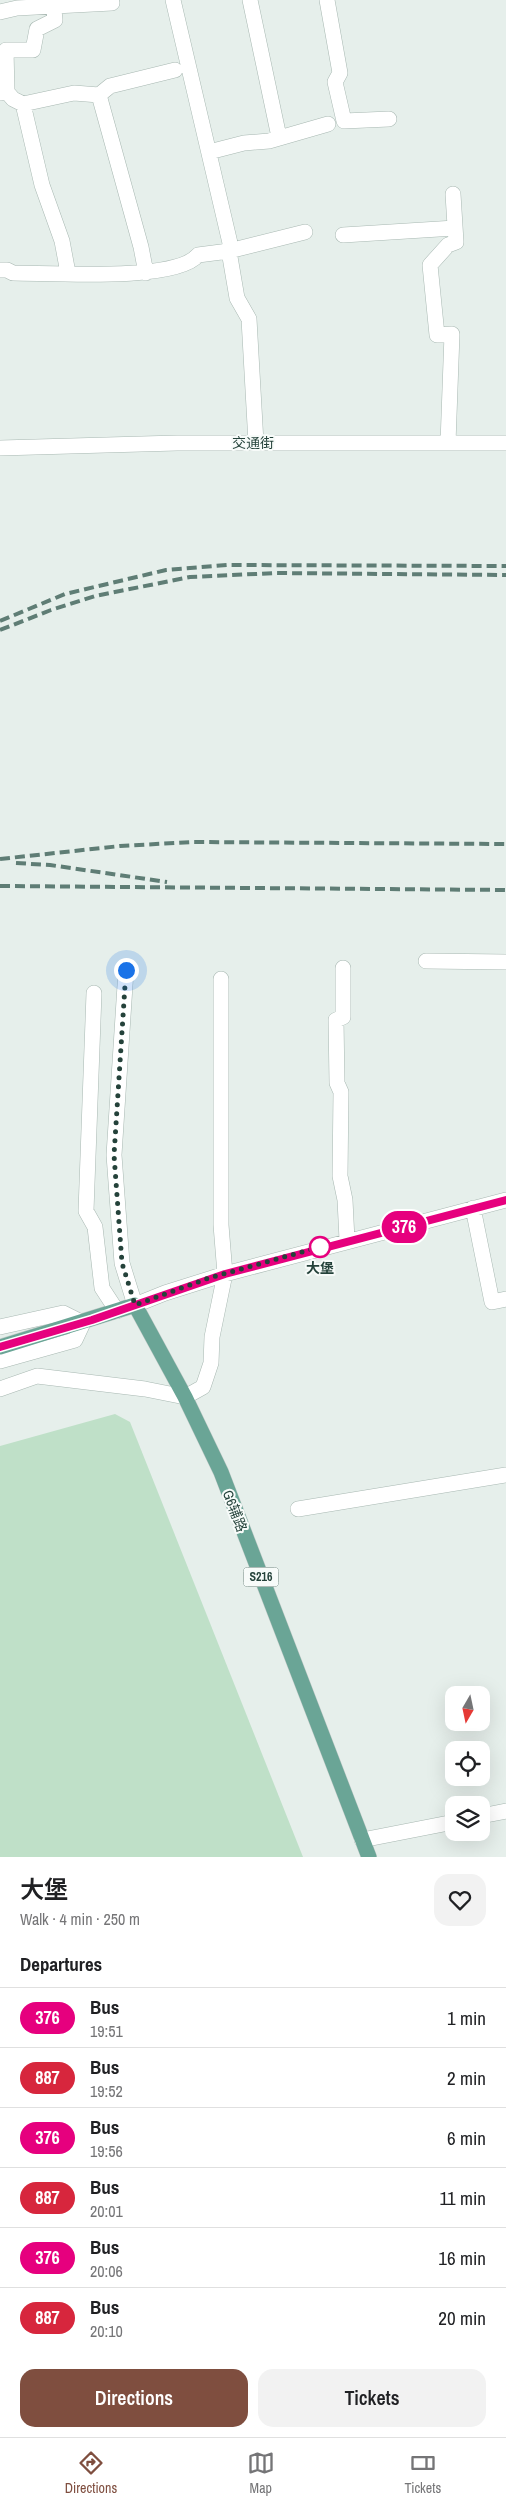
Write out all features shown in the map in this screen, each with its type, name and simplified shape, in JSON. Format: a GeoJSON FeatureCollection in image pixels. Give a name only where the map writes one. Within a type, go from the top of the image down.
{"type":"FeatureCollection","features":[{"type":"Feature","properties":{"kind":"main road"},"geometry":{"type":"LineString","coordinates":[[0,1347],[83,1323],[135,1305]]}},
{"type":"Feature","properties":{"kind":"main road","name":"G6辅路"},"geometry":{"type":"LineString","coordinates":[[135,1305],[185,1397],[220,1472],[369,1857]]}},
{"type":"Feature","properties":{"kind":"street"},"geometry":{"type":"LineString","coordinates":[[173,0],[230,244],[229,251],[237,298],[249,319],[256,443]]}},
{"type":"Feature","properties":{"kind":"street"},"geometry":{"type":"LineString","coordinates":[[250,0],[280,137]]}},
{"type":"Feature","properties":{"kind":"street"},"geometry":{"type":"LineString","coordinates":[[327,0],[340,72],[335,82],[344,121],[389,119]]}},
{"type":"Feature","properties":{"kind":"street"},"geometry":{"type":"LineString","coordinates":[[0,12],[17,4],[107,2]]}},
{"type":"Feature","properties":{"kind":"street"},"geometry":{"type":"LineString","coordinates":[[53,4],[55,20],[37,29],[33,50],[6,50],[4,93],[12,100],[22,104],[74,93],[99,94],[110,86],[175,70]]}},
{"type":"Feature","properties":{"kind":"street"},"geometry":{"type":"LineString","coordinates":[[99,94],[141,247],[146,273]]}},
{"type":"Feature","properties":{"kind":"street"},"geometry":{"type":"LineString","coordinates":[[22,104],[42,185],[62,241],[68,273]]}},
{"type":"Feature","properties":{"kind":"street"},"geometry":{"type":"LineString","coordinates":[[209,152],[244,144],[269,141],[328,124]]}},
{"type":"Feature","properties":{"kind":"street"},"geometry":{"type":"LineString","coordinates":[[448,443],[452,334],[436,336],[430,265],[448,245],[456,242],[453,194]]}},
{"type":"Feature","properties":{"kind":"street"},"geometry":{"type":"LineString","coordinates":[[343,235],[455,228]]}},
{"type":"Feature","properties":{"kind":"street"},"geometry":{"type":"LineString","coordinates":[[0,270],[7,270],[13,273],[146,273],[192,262],[198,255],[229,251],[305,232]]}},
{"type":"Feature","properties":{"kind":"street","name":"交通街"},"geometry":{"type":"LineString","coordinates":[[0,448],[256,443],[506,443]]}},
{"type":"Feature","properties":{"kind":"street"},"geometry":{"type":"LineString","coordinates":[[426,961],[506,962]]}},
{"type":"Feature","properties":{"kind":"street"},"geometry":{"type":"LineString","coordinates":[[344,968],[343,1017],[336,1020],[337,1083],[341,1092],[340,1176],[345,1200],[347,1240]]}},
{"type":"Feature","properties":{"kind":"street"},"geometry":{"type":"LineString","coordinates":[[126,970],[114,1155],[122,1263],[135,1305],[165,1293],[225,1274],[347,1240],[506,1200]]}},
{"type":"Feature","properties":{"kind":"street"},"geometry":{"type":"LineString","coordinates":[[0,1389],[37,1376],[145,1389],[185,1397],[203,1387],[210,1363],[212,1337],[225,1274],[221,1225],[221,979]]}},
{"type":"Feature","properties":{"kind":"street"},"geometry":{"type":"LineString","coordinates":[[94,993],[86,1211],[95,1227],[102,1288],[117,1311]]}},
{"type":"Feature","properties":{"kind":"street"},"geometry":{"type":"LineString","coordinates":[[473,1208],[492,1302],[506,1299]]}},
{"type":"Feature","properties":{"kind":"street"},"geometry":{"type":"LineString","coordinates":[[0,1327],[63,1313],[83,1323],[76,1340],[43,1347],[0,1361]]}},
{"type":"Feature","properties":{"kind":"street"},"geometry":{"type":"LineString","coordinates":[[37,1376],[37,1362],[43,1347]]}},
{"type":"Feature","properties":{"kind":"street"},"geometry":{"type":"LineString","coordinates":[[298,1509],[506,1475]]}},
{"type":"Feature","properties":{"kind":"street"},"geometry":{"type":"LineString","coordinates":[[490,1814],[506,1811]]}},
{"type":"Feature","properties":{"kind":"street"},"geometry":{"type":"LineString","coordinates":[[362,1840],[445,1824]]}},
{"type":"Feature","properties":{"kind":"green space"},"geometry":{"type":"Polygon","coordinates":[[[115,1414],[130,1422],[303,1857],[0,1857],[0,1446],[115,1414]]]}},
{"type":"Feature","properties":{"kind":"railway"},"geometry":{"type":"LineString","coordinates":[[0,621],[65,594],[166,570],[227,565],[506,566]]}},
{"type":"Feature","properties":{"kind":"railway"},"geometry":{"type":"LineString","coordinates":[[0,630],[51,610],[95,596],[190,577],[276,573],[506,575]]}},
{"type":"Feature","properties":{"kind":"railway"},"geometry":{"type":"LineString","coordinates":[[0,859],[120,846],[193,842],[506,844]]}},
{"type":"Feature","properties":{"kind":"railway"},"geometry":{"type":"LineString","coordinates":[[16,863],[50,865],[167,882]]}},
{"type":"Feature","properties":{"kind":"railway"},"geometry":{"type":"LineString","coordinates":[[0,886],[506,890]]}},
{"type":"Feature","properties":{"kind":"bus line","name":"376"},"geometry":{"type":"LineString","coordinates":[[0,1347],[92,1320],[165,1293],[225,1274],[347,1240],[506,1200]]}},
{"type":"Feature","properties":{"kind":"place","name":"大堡"},"geometry":{"type":"Point","coordinates":[320,1247]}},
{"type":"Feature","properties":{"kind":"route"},"geometry":{"type":"LineString","coordinates":[[126,970],[114,1155],[115,1197],[122,1263],[135,1305],[209,1278],[320,1247]]}}]}
